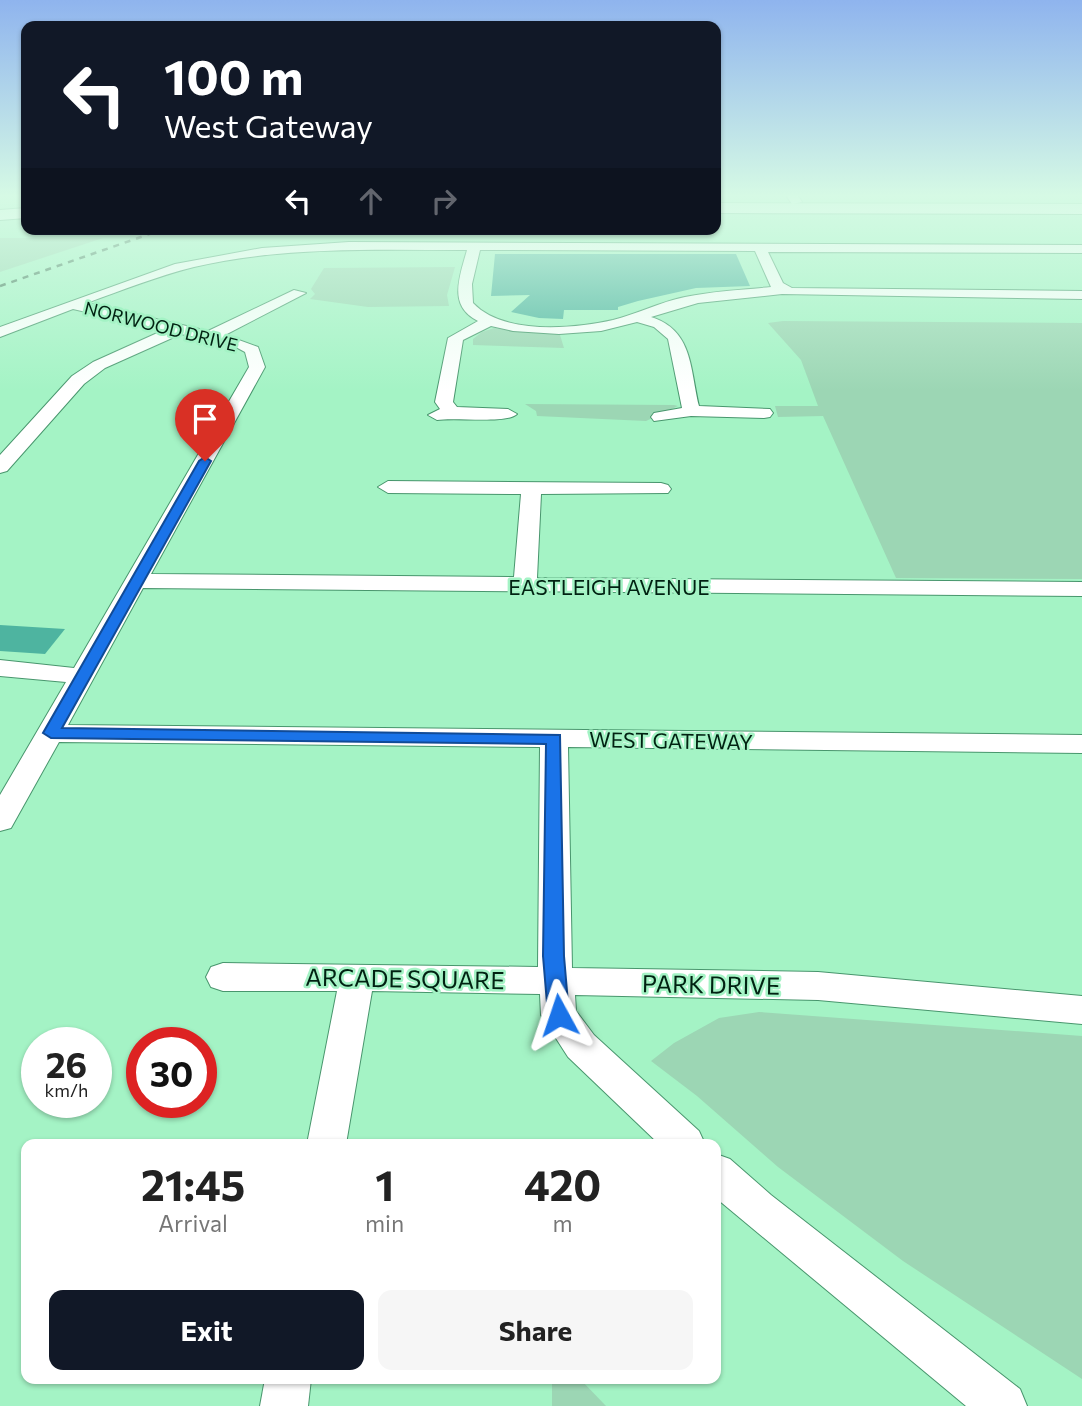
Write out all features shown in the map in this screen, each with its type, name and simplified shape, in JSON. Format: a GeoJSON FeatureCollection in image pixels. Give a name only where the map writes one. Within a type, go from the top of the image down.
{"type":"FeatureCollection","features":[{"type":"Feature","properties":{"kind":"street"},"geometry":{"type":"LineString","coordinates":[[0,332],[173,269],[219,260]]}},
{"type":"Feature","properties":{"kind":"street"},"geometry":{"type":"LineString","coordinates":[[471,260],[464,295],[472,312],[490,321],[531,328],[577,329],[616,324],[685,301],[782,290],[809,294],[1082,295]]}},
{"type":"Feature","properties":{"kind":"street"},"geometry":{"type":"LineString","coordinates":[[765,260],[777,286],[782,290]]}},
{"type":"Feature","properties":{"kind":"street","name":"NORWOOD DRIVE"},"geometry":{"type":"LineString","coordinates":[[0,821],[257,366],[252,350],[212,335],[75,304]]}},
{"type":"Feature","properties":{"kind":"street"},"geometry":{"type":"LineString","coordinates":[[212,335],[271,306]]}},
{"type":"Feature","properties":{"kind":"street"},"geometry":{"type":"LineString","coordinates":[[636,317],[659,324],[676,337],[691,411]]}},
{"type":"Feature","properties":{"kind":"street"},"geometry":{"type":"LineString","coordinates":[[490,321],[456,338],[443,414],[508,414]]}},
{"type":"Feature","properties":{"kind":"street"},"geometry":{"type":"LineString","coordinates":[[2,462],[78,380],[99,365],[181,328]]}},
{"type":"Feature","properties":{"kind":"street"},"geometry":{"type":"LineString","coordinates":[[660,417],[691,411],[764,413]]}},
{"type":"Feature","properties":{"kind":"street"},"geometry":{"type":"LineString","coordinates":[[388,487],[661,489]]}},
{"type":"Feature","properties":{"kind":"street"},"geometry":{"type":"LineString","coordinates":[[525,585],[531,489]]}},
{"type":"Feature","properties":{"kind":"street","name":"EASTLEIGH AVENUE"},"geometry":{"type":"LineString","coordinates":[[137,581],[1082,589]]}},
{"type":"Feature","properties":{"kind":"street"},"geometry":{"type":"LineString","coordinates":[[0,668],[82,676]]}},
{"type":"Feature","properties":{"kind":"street","name":"WEST GATEWAY"},"geometry":{"type":"LineString","coordinates":[[51,733],[1082,744]]}},
{"type":"Feature","properties":{"kind":"street"},"geometry":{"type":"LineString","coordinates":[[554,738],[555,981],[559,1015],[580,1046],[680,1139]]}},
{"type":"Feature","properties":{"kind":"street"},"geometry":{"type":"LineString","coordinates":[[327,1139],[357,977]]}},
{"type":"Feature","properties":{"kind":"street","name":"ARCADE SQUARE"},"geometry":{"type":"LineString","coordinates":[[223,978],[357,977],[555,981]]}},
{"type":"Feature","properties":{"kind":"street","name":"PARK DRIVE"},"geometry":{"type":"LineString","coordinates":[[555,981],[818,986],[1082,1010]]}},
{"type":"Feature","properties":{"kind":"street"},"geometry":{"type":"LineString","coordinates":[[721,1177],[756,1209],[1003,1406]]}},
{"type":"Feature","properties":{"kind":"street"},"geometry":{"type":"LineString","coordinates":[[284,1406],[287,1384]]}},
{"type":"Feature","properties":{"kind":"green space"},"geometry":{"type":"Polygon","coordinates":[[[0,260],[38,260],[0,272],[0,260]]]}},
{"type":"Feature","properties":{"kind":"green space"},"geometry":{"type":"Polygon","coordinates":[[[455,267],[447,295],[449,306],[368,307],[310,299],[315,294],[311,289],[324,268],[455,267]]]}},
{"type":"Feature","properties":{"kind":"green space"},"geometry":{"type":"Polygon","coordinates":[[[768,323],[1082,323],[1082,579],[896,578],[823,416],[778,417],[775,406],[818,406],[801,360],[768,323]]]}},
{"type":"Feature","properties":{"kind":"green space"},"geometry":{"type":"Polygon","coordinates":[[[494,328],[560,335],[564,348],[473,345],[473,339],[494,328]]]}},
{"type":"Feature","properties":{"kind":"green space"},"geometry":{"type":"Polygon","coordinates":[[[525,404],[678,406],[646,421],[537,416],[536,411],[525,404]]]}},
{"type":"Feature","properties":{"kind":"green space"},"geometry":{"type":"Polygon","coordinates":[[[759,1012],[1082,1036],[1082,1379],[903,1261],[778,1167],[697,1096],[651,1061],[674,1043],[719,1018],[759,1012]]]}},
{"type":"Feature","properties":{"kind":"green space"},"geometry":{"type":"Polygon","coordinates":[[[552,1384],[585,1384],[606,1406],[552,1406],[552,1384]]]}},
{"type":"Feature","properties":{"kind":"building"},"geometry":{"type":"Polygon","coordinates":[[[494,260],[738,260],[750,286],[696,288],[638,301],[618,307],[618,310],[564,310],[563,319],[539,318],[511,312],[530,295],[491,296],[494,260]]]}},
{"type":"Feature","properties":{"kind":"building"},"geometry":{"type":"Polygon","coordinates":[[[0,625],[65,629],[45,654],[0,651],[0,625]]]}},
{"type":"Feature","properties":{"kind":"railway"},"geometry":{"type":"LineString","coordinates":[[0,286],[76,260]]}},
{"type":"Feature","properties":{"kind":"route"},"geometry":{"type":"LineString","coordinates":[[205,461],[51,733],[554,738],[554,956],[559,1015]]}}]}
